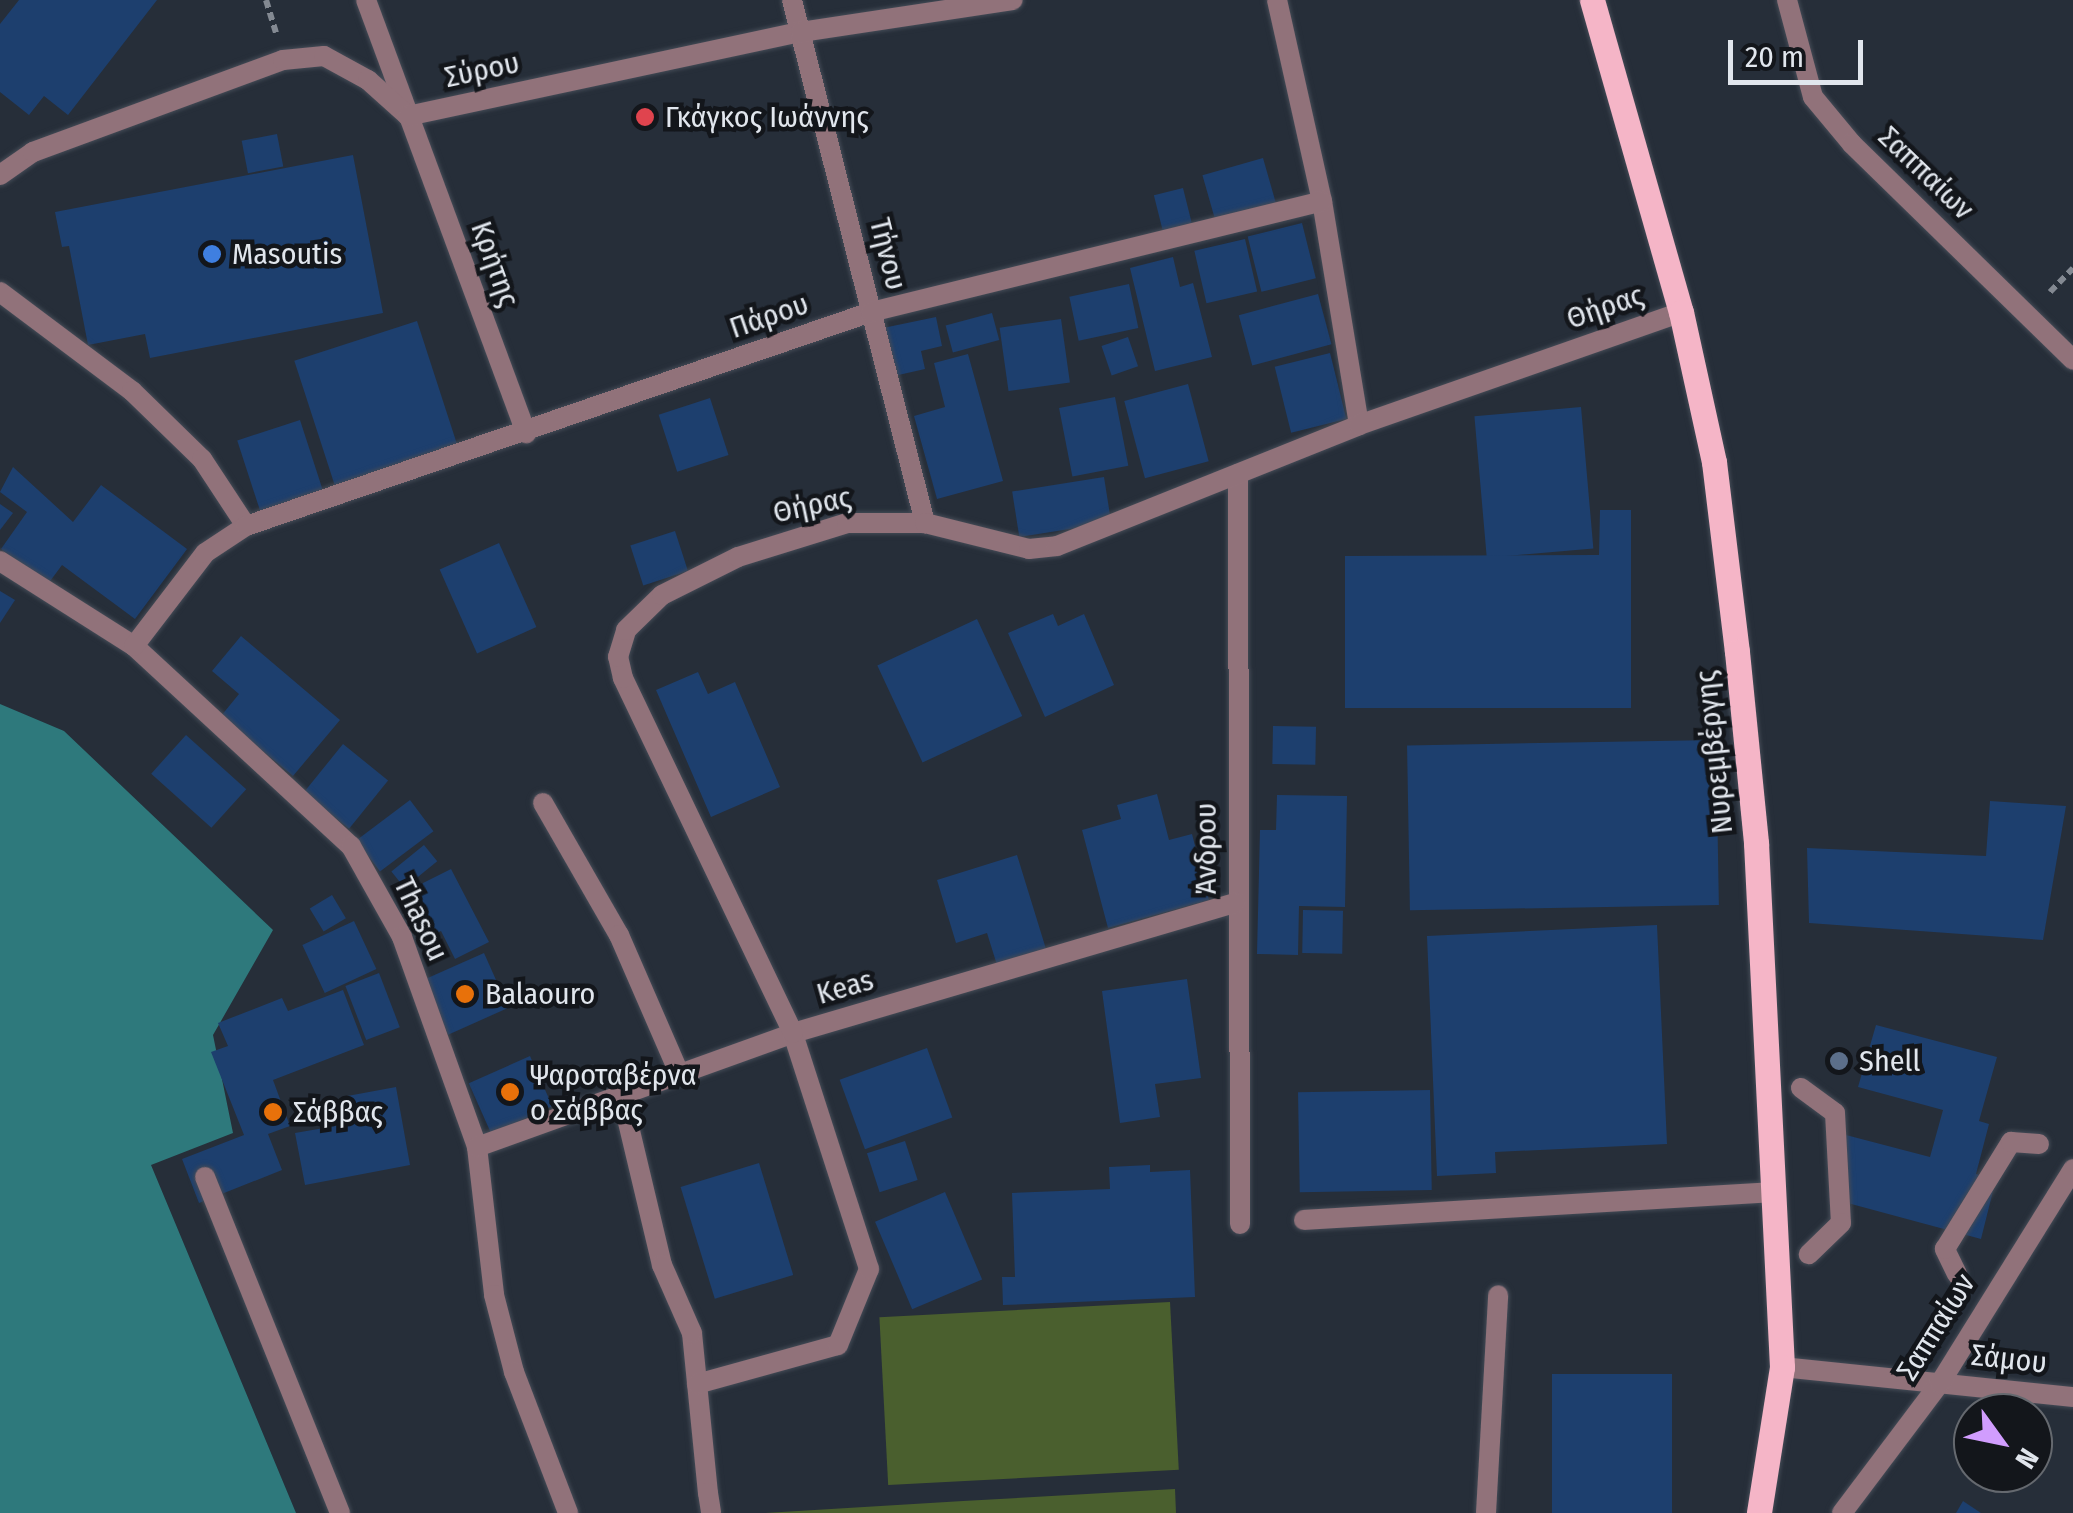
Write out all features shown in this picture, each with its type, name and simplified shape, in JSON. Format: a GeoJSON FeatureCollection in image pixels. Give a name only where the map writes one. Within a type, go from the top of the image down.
{"type":"FeatureCollection","features":[{"type":"Feature","properties":{"kind":"main road","name":"Νυρεμβέργης"},"geometry":{"type":"LineString","coordinates":[[1592,0],[1682,312],[1714,462],[1737,652],[1756,842],[1782,1366],[1758,1513]]}},
{"type":"Feature","properties":{"kind":"street"},"geometry":{"type":"LineString","coordinates":[[366,0],[408,116]]}},
{"type":"Feature","properties":{"kind":"street","name":"Τήνου"},"geometry":{"type":"LineString","coordinates":[[792,0],[925,523]]}},
{"type":"Feature","properties":{"kind":"street","name":"Σύρου"},"geometry":{"type":"LineString","coordinates":[[408,116],[801,32],[1013,0]]}},
{"type":"Feature","properties":{"kind":"street"},"geometry":{"type":"LineString","coordinates":[[1277,0],[1322,202],[1359,425]]}},
{"type":"Feature","properties":{"kind":"street","name":"Σαππαίων"},"geometry":{"type":"LineString","coordinates":[[1787,0],[1813,97],[1852,144],[2073,360]]}},
{"type":"Feature","properties":{"kind":"street"},"geometry":{"type":"LineString","coordinates":[[0,176],[33,152],[283,60],[324,56],[368,80],[408,116]]}},
{"type":"Feature","properties":{"kind":"street","name":"Κρήτης"},"geometry":{"type":"LineString","coordinates":[[408,116],[526,433]]}},
{"type":"Feature","properties":{"kind":"street","name":"Πάρου"},"geometry":{"type":"LineString","coordinates":[[134,646],[206,553],[246,526],[871,312],[1322,202]]}},
{"type":"Feature","properties":{"kind":"street"},"geometry":{"type":"LineString","coordinates":[[0,292],[132,391],[202,459],[246,526]]}},
{"type":"Feature","properties":{"kind":"street","name":"Θήρας"},"geometry":{"type":"LineString","coordinates":[[697,1384],[838,1345],[869,1269],[793,1034],[618,657],[626,630],[662,595],[738,557],[848,524],[925,523],[1029,549],[1057,546],[1359,425],[1682,312]]}},
{"type":"Feature","properties":{"kind":"street","name":"Άνδρου"},"geometry":{"type":"LineString","coordinates":[[1238,474],[1236,903],[1240,1224]]}},
{"type":"Feature","properties":{"kind":"street","name":"Thasou"},"geometry":{"type":"LineString","coordinates":[[0,561],[134,646],[351,846],[402,937],[478,1146],[494,1295],[514,1372],[568,1513]]}},
{"type":"Feature","properties":{"kind":"street"},"geometry":{"type":"LineString","coordinates":[[543,803],[618,934],[680,1073]]}},
{"type":"Feature","properties":{"kind":"street","name":"Keas"},"geometry":{"type":"LineString","coordinates":[[478,1146],[793,1034],[1236,903]]}},
{"type":"Feature","properties":{"kind":"street"},"geometry":{"type":"LineString","coordinates":[[1801,1088],[1836,1113],[1842,1222],[1809,1254]]}},
{"type":"Feature","properties":{"kind":"street"},"geometry":{"type":"LineString","coordinates":[[621,1093],[662,1266],[692,1334],[710,1503]]}},
{"type":"Feature","properties":{"kind":"street"},"geometry":{"type":"LineString","coordinates":[[1957,1274],[1944,1249],[2012,1142],[2039,1144]]}},
{"type":"Feature","properties":{"kind":"street","name":"Σαππαίων"},"geometry":{"type":"LineString","coordinates":[[1842,1513],[1940,1382],[2073,1168]]}},
{"type":"Feature","properties":{"kind":"street"},"geometry":{"type":"LineString","coordinates":[[205,1177],[340,1513]]}},
{"type":"Feature","properties":{"kind":"street"},"geometry":{"type":"LineString","coordinates":[[1304,1220],[1773,1192]]}},
{"type":"Feature","properties":{"kind":"street"},"geometry":{"type":"LineString","coordinates":[[1486,1513],[1498,1296]]}},
{"type":"Feature","properties":{"kind":"street","name":"Σάμου"},"geometry":{"type":"LineString","coordinates":[[1782,1366],[2073,1398]]}},
{"type":"Feature","properties":{"kind":"shaded area"},"geometry":{"type":"Polygon","coordinates":[[[0,704],[64,731],[273,930],[213,1035],[233,1133],[151,1165],[296,1513],[0,1513],[0,704]]]}},
{"type":"Feature","properties":{"kind":"shaded area"},"geometry":{"type":"Polygon","coordinates":[[[1170,1302],[1179,1470],[888,1485],[879,1317],[1170,1302]]]}},
{"type":"Feature","properties":{"kind":"shaded area"},"geometry":{"type":"Polygon","coordinates":[[[1175,1489],[1176,1513],[765,1513],[963,1501],[1175,1489]]]}},
{"type":"Feature","properties":{"kind":"building"},"geometry":{"type":"Polygon","coordinates":[[[19,0],[157,0],[68,115],[44,96],[29,115],[0,92],[0,24],[19,0]]]}},
{"type":"Feature","properties":{"kind":"building"},"geometry":{"type":"Polygon","coordinates":[[[277,134],[283,166],[248,173],[242,141],[277,134]]]}},
{"type":"Feature","properties":{"kind":"building"},"geometry":{"type":"Polygon","coordinates":[[[353,155],[383,313],[150,358],[145,334],[88,345],[69,246],[62,247],[55,212],[353,155]]]}},
{"type":"Feature","properties":{"kind":"building"},"geometry":{"type":"Polygon","coordinates":[[[1263,158],[1276,204],[1216,222],[1202,175],[1263,158]]]}},
{"type":"Feature","properties":{"kind":"building"},"geometry":{"type":"Polygon","coordinates":[[[1183,188],[1193,229],[1164,236],[1154,195],[1183,188]]]}},
{"type":"Feature","properties":{"kind":"building"},"geometry":{"type":"Polygon","coordinates":[[[1302,223],[1316,278],[1261,292],[1248,237],[1302,223]]]}},
{"type":"Feature","properties":{"kind":"building"},"geometry":{"type":"Polygon","coordinates":[[[1245,239],[1257,292],[1206,303],[1194,251],[1245,239]]]}},
{"type":"Feature","properties":{"kind":"building"},"geometry":{"type":"Polygon","coordinates":[[[1173,257],[1180,287],[1193,283],[1212,357],[1155,371],[1130,268],[1173,257]]]}},
{"type":"Feature","properties":{"kind":"building"},"geometry":{"type":"Polygon","coordinates":[[[1129,284],[1138,328],[1079,341],[1069,297],[1129,284]]]}},
{"type":"Feature","properties":{"kind":"building"},"geometry":{"type":"Polygon","coordinates":[[[1318,294],[1331,344],[1252,365],[1239,315],[1318,294]]]}},
{"type":"Feature","properties":{"kind":"building"},"geometry":{"type":"Polygon","coordinates":[[[992,313],[999,340],[953,352],[946,325],[992,313]]]}},
{"type":"Feature","properties":{"kind":"building"},"geometry":{"type":"Polygon","coordinates":[[[936,317],[942,346],[921,351],[925,369],[894,376],[883,328],[936,317]]]}},
{"type":"Feature","properties":{"kind":"building"},"geometry":{"type":"Polygon","coordinates":[[[1061,319],[1070,382],[1009,391],[1000,328],[1061,319]]]}},
{"type":"Feature","properties":{"kind":"building"},"geometry":{"type":"Polygon","coordinates":[[[417,321],[458,448],[336,488],[294,361],[417,321]]]}},
{"type":"Feature","properties":{"kind":"building"},"geometry":{"type":"Polygon","coordinates":[[[1128,337],[1138,366],[1112,375],[1102,346],[1128,337]]]}},
{"type":"Feature","properties":{"kind":"building"},"geometry":{"type":"Polygon","coordinates":[[[1330,353],[1346,419],[1291,433],[1275,367],[1330,353]]]}},
{"type":"Feature","properties":{"kind":"building"},"geometry":{"type":"Polygon","coordinates":[[[968,354],[1003,481],[937,499],[914,416],[945,407],[934,363],[968,354]]]}},
{"type":"Feature","properties":{"kind":"building"},"geometry":{"type":"Polygon","coordinates":[[[1188,384],[1209,461],[1145,478],[1124,401],[1188,384]]]}},
{"type":"Feature","properties":{"kind":"building"},"geometry":{"type":"Polygon","coordinates":[[[1115,397],[1128,466],[1072,477],[1059,408],[1115,397]]]}},
{"type":"Feature","properties":{"kind":"building"},"geometry":{"type":"Polygon","coordinates":[[[710,398],[729,455],[677,472],[659,415],[710,398]]]}},
{"type":"Feature","properties":{"kind":"building"},"geometry":{"type":"Polygon","coordinates":[[[1581,407],[1593,548],[1487,558],[1474,416],[1581,407]]]}},
{"type":"Feature","properties":{"kind":"building"},"geometry":{"type":"Polygon","coordinates":[[[300,420],[324,494],[261,515],[237,440],[300,420]]]}},
{"type":"Feature","properties":{"kind":"building"},"geometry":{"type":"Polygon","coordinates":[[[13,467],[73,522],[101,485],[187,549],[135,619],[62,565],[48,584],[1,549],[27,512],[0,492],[13,467]]]}},
{"type":"Feature","properties":{"kind":"building"},"geometry":{"type":"Polygon","coordinates":[[[1104,477],[1111,522],[1019,537],[1012,492],[1104,477]]]}},
{"type":"Feature","properties":{"kind":"building"},"geometry":{"type":"Polygon","coordinates":[[[0,504],[13,513],[0,530],[0,504]]]}},
{"type":"Feature","properties":{"kind":"building"},"geometry":{"type":"Polygon","coordinates":[[[1600,510],[1631,510],[1631,708],[1345,708],[1345,556],[1599,555],[1600,510]]]}},
{"type":"Feature","properties":{"kind":"building"},"geometry":{"type":"Polygon","coordinates":[[[675,531],[688,571],[643,585],[630,546],[675,531]]]}},
{"type":"Feature","properties":{"kind":"building"},"geometry":{"type":"Polygon","coordinates":[[[499,543],[536,627],[477,653],[440,569],[499,543]]]}},
{"type":"Feature","properties":{"kind":"building"},"geometry":{"type":"Polygon","coordinates":[[[0,591],[15,600],[0,623],[0,591]]]}},
{"type":"Feature","properties":{"kind":"building"},"geometry":{"type":"Polygon","coordinates":[[[1053,614],[1058,626],[1084,614],[1114,685],[1045,717],[1008,633],[1053,614]]]}},
{"type":"Feature","properties":{"kind":"building"},"geometry":{"type":"Polygon","coordinates":[[[977,619],[1022,716],[923,762],[877,665],[977,619]]]}},
{"type":"Feature","properties":{"kind":"building"},"geometry":{"type":"Polygon","coordinates":[[[241,636],[340,720],[293,776],[221,716],[239,694],[212,671],[241,636]]]}},
{"type":"Feature","properties":{"kind":"building"},"geometry":{"type":"Polygon","coordinates":[[[698,672],[708,694],[735,682],[780,787],[711,817],[656,690],[698,672]]]}},
{"type":"Feature","properties":{"kind":"building"},"geometry":{"type":"Polygon","coordinates":[[[1273,726],[1316,727],[1315,765],[1272,764],[1273,726]]]}},
{"type":"Feature","properties":{"kind":"building"},"geometry":{"type":"Polygon","coordinates":[[[186,735],[246,789],[211,828],[151,774],[186,735]]]}},
{"type":"Feature","properties":{"kind":"building"},"geometry":{"type":"Polygon","coordinates":[[[1716,740],[1719,905],[1410,910],[1407,745],[1716,740]]]}},
{"type":"Feature","properties":{"kind":"building"},"geometry":{"type":"Polygon","coordinates":[[[343,744],[388,781],[349,829],[304,792],[343,744]]]}},
{"type":"Feature","properties":{"kind":"building"},"geometry":{"type":"Polygon","coordinates":[[[1157,794],[1169,840],[1192,834],[1209,900],[1108,928],[1082,830],[1121,819],[1117,805],[1157,794]]]}},
{"type":"Feature","properties":{"kind":"building"},"geometry":{"type":"Polygon","coordinates":[[[1277,795],[1347,796],[1345,907],[1299,906],[1298,955],[1257,954],[1260,830],[1276,830],[1277,795]]]}},
{"type":"Feature","properties":{"kind":"building"},"geometry":{"type":"Polygon","coordinates":[[[410,800],[433,831],[380,871],[356,840],[410,800]]]}},
{"type":"Feature","properties":{"kind":"building"},"geometry":{"type":"Polygon","coordinates":[[[1990,801],[2066,806],[2043,940],[1809,923],[1807,848],[1986,856],[1990,801]]]}},
{"type":"Feature","properties":{"kind":"building"},"geometry":{"type":"Polygon","coordinates":[[[424,845],[437,861],[405,888],[391,871],[424,845]]]}},
{"type":"Feature","properties":{"kind":"building"},"geometry":{"type":"Polygon","coordinates":[[[1017,855],[1046,949],[997,965],[987,933],[956,943],[937,880],[1017,855]]]}},
{"type":"Feature","properties":{"kind":"building"},"geometry":{"type":"Polygon","coordinates":[[[451,869],[489,942],[455,959],[441,931],[422,941],[399,895],[451,869]]]}},
{"type":"Feature","properties":{"kind":"building"},"geometry":{"type":"Polygon","coordinates":[[[332,895],[346,918],[324,932],[310,908],[332,895]]]}},
{"type":"Feature","properties":{"kind":"building"},"geometry":{"type":"Polygon","coordinates":[[[1303,910],[1343,911],[1342,954],[1302,953],[1303,910]]]}},
{"type":"Feature","properties":{"kind":"building"},"geometry":{"type":"Polygon","coordinates":[[[354,921],[376,969],[325,993],[302,945],[354,921]]]}},
{"type":"Feature","properties":{"kind":"building"},"geometry":{"type":"Polygon","coordinates":[[[1657,925],[1667,1144],[1495,1152],[1496,1173],[1437,1176],[1427,936],[1657,925]]]}},
{"type":"Feature","properties":{"kind":"building","name":"Balaouro"},"geometry":{"type":"Polygon","coordinates":[[[484,953],[508,1008],[448,1035],[424,980],[484,953]]]}},
{"type":"Feature","properties":{"kind":"building"},"geometry":{"type":"Polygon","coordinates":[[[379,973],[400,1027],[366,1040],[345,986],[379,973]]]}},
{"type":"Feature","properties":{"kind":"building"},"geometry":{"type":"Polygon","coordinates":[[[1187,979],[1201,1078],[1155,1084],[1160,1117],[1120,1123],[1102,991],[1187,979]]]}},
{"type":"Feature","properties":{"kind":"building"},"geometry":{"type":"Polygon","coordinates":[[[343,990],[364,1045],[273,1080],[290,1126],[268,1134],[282,1170],[199,1203],[182,1159],[244,1135],[211,1052],[228,1046],[218,1023],[282,998],[288,1011],[343,990]]]}},
{"type":"Feature","properties":{"kind":"building"},"geometry":{"type":"Polygon","coordinates":[[[1876,1025],[1997,1057],[1979,1121],[1989,1124],[1976,1174],[1996,1179],[1981,1239],[1829,1198],[1846,1135],[1930,1157],[1943,1110],[1858,1087],[1876,1025]]]}},
{"type":"Feature","properties":{"kind":"building"},"geometry":{"type":"Polygon","coordinates":[[[927,1048],[952,1118],[865,1149],[840,1080],[927,1048]]]}},
{"type":"Feature","properties":{"kind":"building","name":"Ψαροταβέρνα ο Σάββας"},"geometry":{"type":"Polygon","coordinates":[[[530,1056],[552,1106],[491,1133],[469,1083],[530,1056]]]}},
{"type":"Feature","properties":{"kind":"building"},"geometry":{"type":"Polygon","coordinates":[[[396,1087],[410,1165],[305,1185],[295,1133],[347,1124],[342,1097],[396,1087]]]}},
{"type":"Feature","properties":{"kind":"building"},"geometry":{"type":"Polygon","coordinates":[[[1430,1090],[1432,1190],[1300,1192],[1298,1092],[1430,1090]]]}},
{"type":"Feature","properties":{"kind":"building"},"geometry":{"type":"Polygon","coordinates":[[[905,1141],[918,1180],[880,1192],[867,1153],[905,1141]]]}},
{"type":"Feature","properties":{"kind":"building"},"geometry":{"type":"Polygon","coordinates":[[[759,1163],[793,1275],[715,1299],[681,1187],[759,1163]]]}},
{"type":"Feature","properties":{"kind":"building"},"geometry":{"type":"Polygon","coordinates":[[[1150,1165],[1150,1172],[1190,1170],[1195,1297],[1003,1305],[1002,1277],[1015,1277],[1012,1193],[1110,1189],[1109,1167],[1150,1165]]]}},
{"type":"Feature","properties":{"kind":"building"},"geometry":{"type":"Polygon","coordinates":[[[945,1192],[982,1279],[912,1309],[875,1222],[945,1192]]]}},
{"type":"Feature","properties":{"kind":"building"},"geometry":{"type":"Polygon","coordinates":[[[1552,1374],[1672,1374],[1672,1513],[1552,1513],[1552,1374]]]}},
{"type":"Feature","properties":{"kind":"building"},"geometry":{"type":"Polygon","coordinates":[[[1963,1501],[1981,1513],[1956,1513],[1963,1501]]]}},
{"type":"Feature","properties":{"kind":"place","name":"Γκάγκος Ιωάννης"},"geometry":{"type":"Point","coordinates":[645,117]}},
{"type":"Feature","properties":{"kind":"place","name":"Masoutis"},"geometry":{"type":"Point","coordinates":[212,254]}},
{"type":"Feature","properties":{"kind":"place","name":"Balaouro"},"geometry":{"type":"Point","coordinates":[465,994]}},
{"type":"Feature","properties":{"kind":"place","name":"Shell"},"geometry":{"type":"Point","coordinates":[1839,1061]}},
{"type":"Feature","properties":{"kind":"place","name":"Ψαροταβέρνα ο Σάββας"},"geometry":{"type":"Point","coordinates":[510,1092]}},
{"type":"Feature","properties":{"kind":"place","name":"Σάββας"},"geometry":{"type":"Point","coordinates":[273,1112]}}]}
